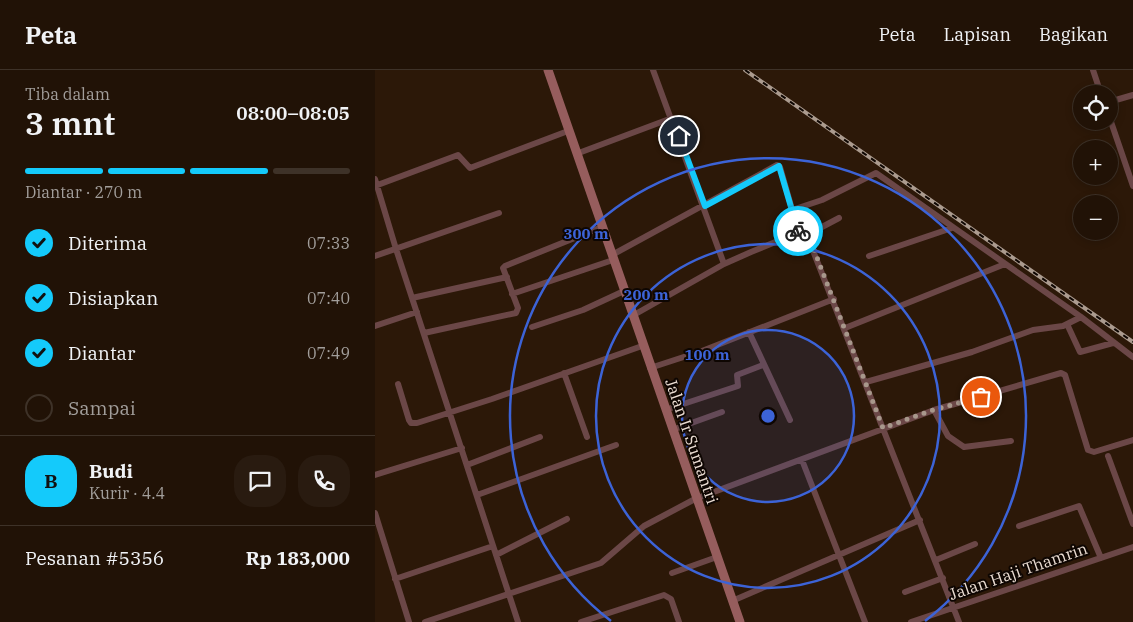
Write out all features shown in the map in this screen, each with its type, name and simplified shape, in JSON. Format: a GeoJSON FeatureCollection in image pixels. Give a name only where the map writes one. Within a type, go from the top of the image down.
{"type":"FeatureCollection","features":[{"type":"Feature","properties":{"kind":"main road","name":"Jalan Ir Sumantri"},"geometry":{"type":"LineString","coordinates":[[547,70],[695,499],[740,622]]}},
{"type":"Feature","properties":{"kind":"street"},"geometry":{"type":"LineString","coordinates":[[653,70],[673,118],[724,264]]}},
{"type":"Feature","properties":{"kind":"street"},"geometry":{"type":"LineString","coordinates":[[1093,70],[1098,85]]}},
{"type":"Feature","properties":{"kind":"street"},"geometry":{"type":"LineString","coordinates":[[1118,99],[1133,95]]}},
{"type":"Feature","properties":{"kind":"street"},"geometry":{"type":"LineString","coordinates":[[576,154],[673,118]]}},
{"type":"Feature","properties":{"kind":"street"},"geometry":{"type":"LineString","coordinates":[[1114,130],[1133,186]]}},
{"type":"Feature","properties":{"kind":"street"},"geometry":{"type":"LineString","coordinates":[[518,622],[376,184],[458,155],[470,168],[568,131]]}},
{"type":"Feature","properties":{"kind":"street"},"geometry":{"type":"LineString","coordinates":[[512,294],[613,258],[777,165],[780,167],[792,210],[802,235],[811,242],[834,298],[959,622]]}},
{"type":"Feature","properties":{"kind":"street"},"geometry":{"type":"LineString","coordinates":[[792,210],[822,200],[876,173],[1081,317],[1133,357]]}},
{"type":"Feature","properties":{"kind":"street"},"geometry":{"type":"LineString","coordinates":[[375,256],[499,213]]}},
{"type":"Feature","properties":{"kind":"street"},"geometry":{"type":"LineString","coordinates":[[632,316],[724,264],[789,236],[802,235],[839,218]]}},
{"type":"Feature","properties":{"kind":"street"},"geometry":{"type":"LineString","coordinates":[[424,332],[516,313],[517,308],[505,266],[602,227]]}},
{"type":"Feature","properties":{"kind":"street"},"geometry":{"type":"LineString","coordinates":[[869,256],[952,228]]}},
{"type":"Feature","properties":{"kind":"street"},"geometry":{"type":"LineString","coordinates":[[845,328],[1005,264]]}},
{"type":"Feature","properties":{"kind":"street"},"geometry":{"type":"LineString","coordinates":[[412,298],[507,277]]}},
{"type":"Feature","properties":{"kind":"street"},"geometry":{"type":"LineString","coordinates":[[532,327],[583,310],[624,291]]}},
{"type":"Feature","properties":{"kind":"street"},"geometry":{"type":"LineString","coordinates":[[651,368],[702,351],[834,298]]}},
{"type":"Feature","properties":{"kind":"street"},"geometry":{"type":"LineString","coordinates":[[375,326],[417,312]]}},
{"type":"Feature","properties":{"kind":"street"},"geometry":{"type":"LineString","coordinates":[[866,382],[973,352],[1030,331],[1067,324],[1081,317]]}},
{"type":"Feature","properties":{"kind":"street"},"geometry":{"type":"LineString","coordinates":[[1067,324],[1080,352],[1113,343]]}},
{"type":"Feature","properties":{"kind":"street"},"geometry":{"type":"LineString","coordinates":[[749,332],[790,420]]}},
{"type":"Feature","properties":{"kind":"street"},"geometry":{"type":"LineString","coordinates":[[398,384],[411,423],[450,413],[643,346]]}},
{"type":"Feature","properties":{"kind":"street"},"geometry":{"type":"LineString","coordinates":[[665,410],[738,386],[737,375],[763,365]]}},
{"type":"Feature","properties":{"kind":"street"},"geometry":{"type":"LineString","coordinates":[[564,373],[587,437]]}},
{"type":"Feature","properties":{"kind":"street"},"geometry":{"type":"LineString","coordinates":[[425,622],[601,563],[648,523],[695,499],[933,410],[1062,373],[1088,450],[1094,452],[1133,440]]}},
{"type":"Feature","properties":{"kind":"street"},"geometry":{"type":"LineString","coordinates":[[933,410],[948,436],[964,447],[1011,441]]}},
{"type":"Feature","properties":{"kind":"street"},"geometry":{"type":"LineString","coordinates":[[672,430],[722,412]]}},
{"type":"Feature","properties":{"kind":"street"},"geometry":{"type":"LineString","coordinates":[[467,465],[540,437]]}},
{"type":"Feature","properties":{"kind":"street"},"geometry":{"type":"LineString","coordinates":[[477,495],[616,445]]}},
{"type":"Feature","properties":{"kind":"street"},"geometry":{"type":"LineString","coordinates":[[375,475],[462,448]]}},
{"type":"Feature","properties":{"kind":"street"},"geometry":{"type":"LineString","coordinates":[[1108,456],[1133,524]]}},
{"type":"Feature","properties":{"kind":"street"},"geometry":{"type":"LineString","coordinates":[[803,460],[865,622]]}},
{"type":"Feature","properties":{"kind":"street"},"geometry":{"type":"LineString","coordinates":[[1019,526],[1079,506],[1101,558]]}},
{"type":"Feature","properties":{"kind":"street"},"geometry":{"type":"LineString","coordinates":[[375,513],[409,622]]}},
{"type":"Feature","properties":{"kind":"street"},"geometry":{"type":"LineString","coordinates":[[496,555],[567,520]]}},
{"type":"Feature","properties":{"kind":"street"},"geometry":{"type":"LineString","coordinates":[[733,601],[920,520]]}},
{"type":"Feature","properties":{"kind":"street"},"geometry":{"type":"LineString","coordinates":[[936,560],[975,544]]}},
{"type":"Feature","properties":{"kind":"street"},"geometry":{"type":"LineString","coordinates":[[395,579],[493,546]]}},
{"type":"Feature","properties":{"kind":"street","name":"Jalan Haji Thamrin"},"geometry":{"type":"LineString","coordinates":[[911,622],[1133,547]]}},
{"type":"Feature","properties":{"kind":"street"},"geometry":{"type":"LineString","coordinates":[[672,573],[717,557]]}},
{"type":"Feature","properties":{"kind":"street"},"geometry":{"type":"LineString","coordinates":[[905,592],[943,578]]}},
{"type":"Feature","properties":{"kind":"street"},"geometry":{"type":"LineString","coordinates":[[581,622],[664,595],[671,598],[679,622]]}},
{"type":"Feature","properties":{"kind":"railway"},"geometry":{"type":"LineString","coordinates":[[745,70],[1133,342]]}},
{"type":"Feature","properties":{"kind":"way so far"},"geometry":{"type":"LineString","coordinates":[[798,231],[799,234],[808,238],[811,242],[883,428],[933,410],[981,397]]}},
{"type":"Feature","properties":{"kind":"route"},"geometry":{"type":"LineString","coordinates":[[679,136],[705,206],[777,165],[779,166],[798,231]]}}]}
